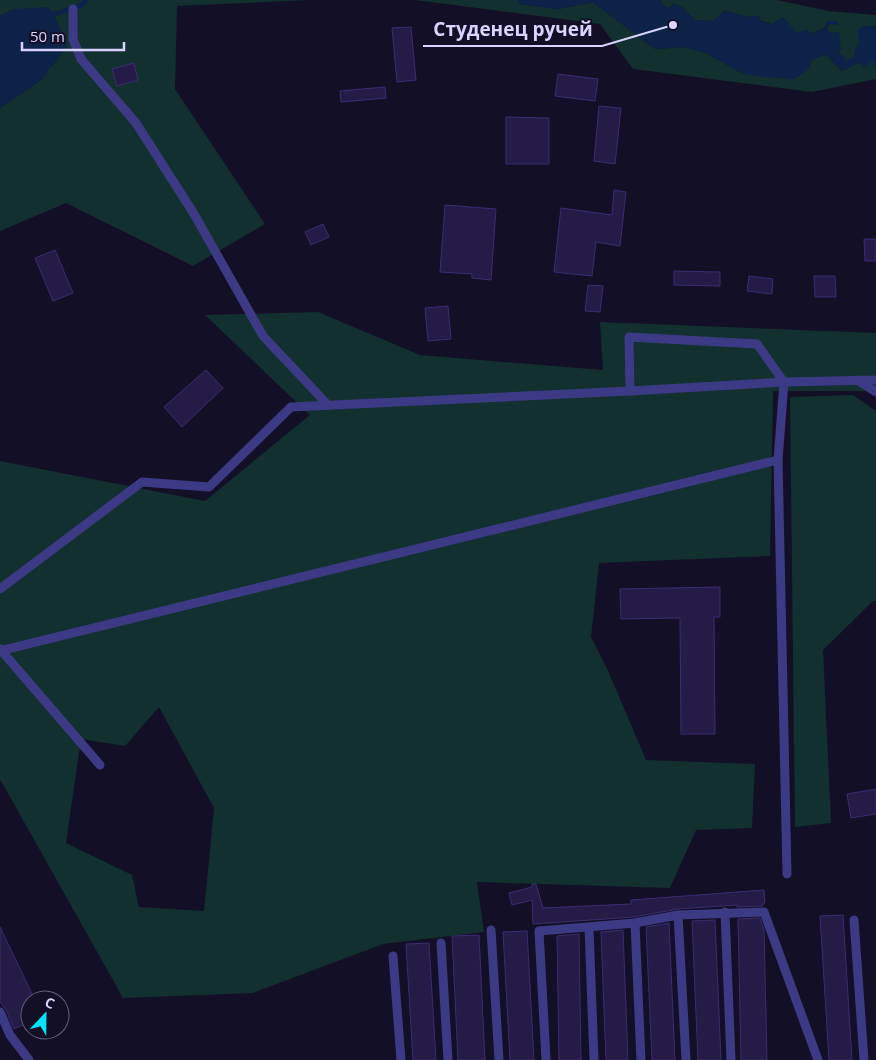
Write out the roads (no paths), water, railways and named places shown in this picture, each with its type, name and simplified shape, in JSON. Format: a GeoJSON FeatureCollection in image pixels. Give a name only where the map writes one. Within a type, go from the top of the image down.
{"type":"FeatureCollection","features":[{"type":"Feature","properties":{"kind":"lane"},"geometry":{"type":"LineString","coordinates":[[73,9],[73,39],[81,59],[136,123],[194,214],[263,336],[328,405]]}},
{"type":"Feature","properties":{"kind":"lane"},"geometry":{"type":"LineString","coordinates":[[630,391],[629,337],[757,344],[784,382],[778,460],[787,874]]}},
{"type":"Feature","properties":{"kind":"lane"},"geometry":{"type":"LineString","coordinates":[[857,380],[876,392]]}},
{"type":"Feature","properties":{"kind":"lane"},"geometry":{"type":"LineString","coordinates":[[0,590],[142,482],[209,487],[291,407],[784,382],[876,380]]}},
{"type":"Feature","properties":{"kind":"lane"},"geometry":{"type":"LineString","coordinates":[[100,765],[0,650],[778,460]]}},
{"type":"Feature","properties":{"kind":"lane"},"geometry":{"type":"LineString","coordinates":[[725,912],[731,1060]]}},
{"type":"Feature","properties":{"kind":"lane"},"geometry":{"type":"LineString","coordinates":[[546,1060],[539,930],[589,928],[635,923],[678,915],[764,912],[818,1060]]}},
{"type":"Feature","properties":{"kind":"lane"},"geometry":{"type":"LineString","coordinates":[[678,915],[686,1060]]}},
{"type":"Feature","properties":{"kind":"lane"},"geometry":{"type":"LineString","coordinates":[[854,920],[864,1060]]}},
{"type":"Feature","properties":{"kind":"lane"},"geometry":{"type":"LineString","coordinates":[[635,923],[641,1060]]}},
{"type":"Feature","properties":{"kind":"lane"},"geometry":{"type":"LineString","coordinates":[[589,928],[594,1060]]}},
{"type":"Feature","properties":{"kind":"lane"},"geometry":{"type":"LineString","coordinates":[[491,930],[499,1060]]}},
{"type":"Feature","properties":{"kind":"lane"},"geometry":{"type":"LineString","coordinates":[[441,943],[448,1060]]}},
{"type":"Feature","properties":{"kind":"lane"},"geometry":{"type":"LineString","coordinates":[[393,956],[401,1060]]}},
{"type":"Feature","properties":{"kind":"lane"},"geometry":{"type":"LineString","coordinates":[[0,1012],[10,1035],[29,1060]]}},
{"type":"Feature","properties":{"kind":"water"},"geometry":{"type":"Polygon","coordinates":[[[519,0],[660,0],[663,6],[669,8],[673,4],[682,7],[695,20],[714,21],[724,11],[749,17],[758,15],[762,22],[772,24],[783,17],[797,33],[807,30],[812,34],[825,27],[828,21],[837,21],[839,25],[830,24],[827,27],[829,33],[839,32],[841,50],[837,54],[843,55],[846,61],[854,57],[855,50],[860,43],[857,31],[861,27],[876,26],[876,68],[873,60],[865,68],[859,62],[842,71],[826,54],[812,60],[809,69],[794,79],[762,77],[742,73],[706,53],[685,47],[655,49],[593,2],[558,9],[519,4],[519,0]]]}},
{"type":"Feature","properties":{"kind":"water"},"geometry":{"type":"Polygon","coordinates":[[[48,7],[54,14],[67,47],[42,79],[0,108],[0,16],[14,9],[48,7]]]}},
{"type":"Feature","properties":{"kind":"waterway"},"geometry":{"type":"LineString","coordinates":[[49,16],[82,5],[86,0]]}},
{"type":"Feature","properties":{"kind":"place","name":"Студенец ручей"},"geometry":{"type":"Point","coordinates":[673,25]}}]}
